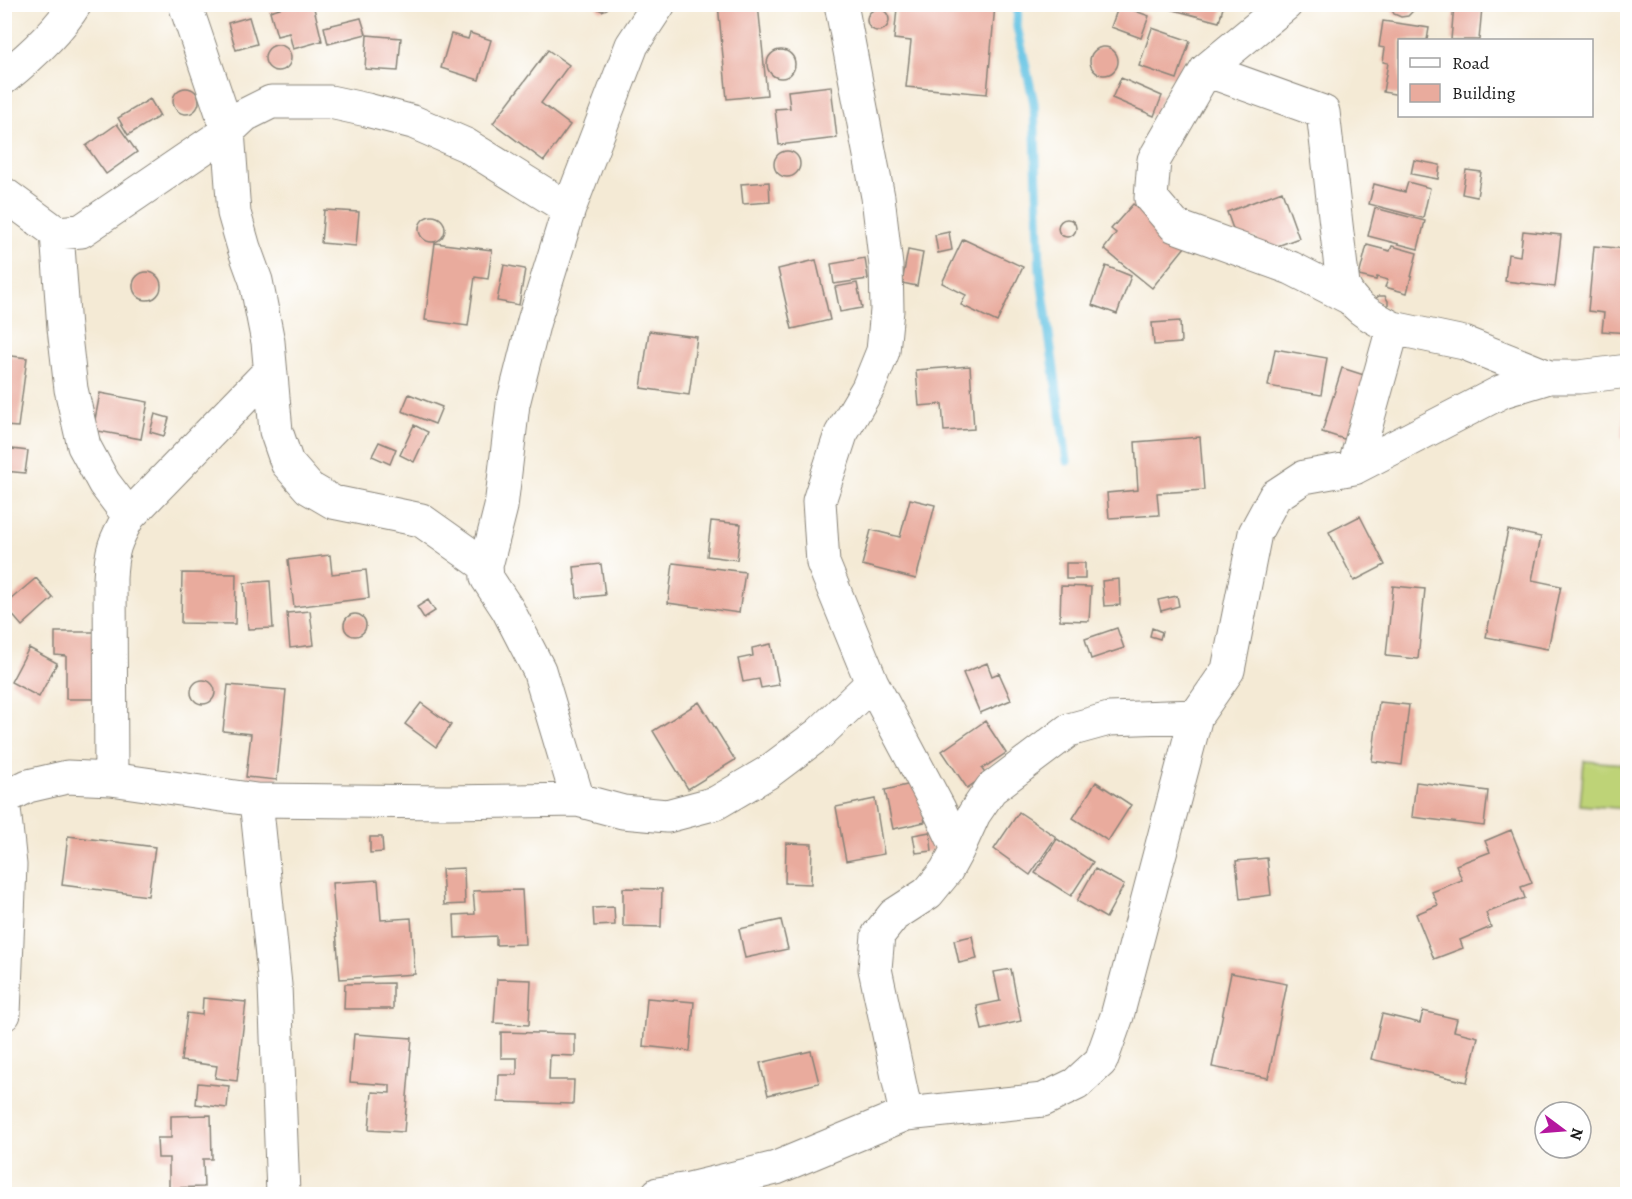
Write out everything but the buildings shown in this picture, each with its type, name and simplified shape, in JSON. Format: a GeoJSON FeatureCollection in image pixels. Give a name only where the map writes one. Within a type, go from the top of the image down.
{"type":"FeatureCollection","features":[{"type":"Feature","properties":{"kind":"street"},"geometry":{"type":"LineString","coordinates":[[4,78],[68,16],[75,4]]}},
{"type":"Feature","properties":{"kind":"street"},"geometry":{"type":"LineString","coordinates":[[185,4],[228,131],[234,213],[256,281],[268,342],[276,431],[287,463],[309,488],[333,502],[421,520],[486,566]]}},
{"type":"Feature","properties":{"kind":"street"},"geometry":{"type":"LineString","coordinates":[[578,800],[539,670],[508,610],[487,578],[486,566],[501,507],[513,404],[534,321],[569,209],[632,45],[659,4]]}},
{"type":"Feature","properties":{"kind":"street"},"geometry":{"type":"LineString","coordinates":[[841,4],[878,197],[886,266],[887,310],[883,351],[868,388],[841,434],[819,501],[824,563],[872,683],[958,849]]}},
{"type":"Feature","properties":{"kind":"street"},"geometry":{"type":"LineString","coordinates":[[1286,4],[1206,70],[1154,160],[1151,198],[1175,226],[1291,268],[1348,297]]}},
{"type":"Feature","properties":{"kind":"street"},"geometry":{"type":"LineString","coordinates":[[1206,70],[1323,112],[1343,285],[1348,297],[1360,310],[1393,328],[1464,343],[1549,377]]}},
{"type":"Feature","properties":{"kind":"street"},"geometry":{"type":"LineString","coordinates":[[4,194],[57,233],[81,231],[228,131],[245,115],[271,102],[330,102],[413,122],[466,145],[569,209]]}},
{"type":"Feature","properties":{"kind":"street"},"geometry":{"type":"LineString","coordinates":[[57,233],[70,379],[84,446],[104,483],[129,516]]}},
{"type":"Feature","properties":{"kind":"street"},"geometry":{"type":"LineString","coordinates":[[1354,468],[1393,328]]}},
{"type":"Feature","properties":{"kind":"street"},"geometry":{"type":"LineString","coordinates":[[111,779],[111,558],[115,541],[129,516],[270,371]]}},
{"type":"Feature","properties":{"kind":"street"},"geometry":{"type":"LineString","coordinates":[[658,1194],[776,1168],[906,1114],[1043,1100],[1076,1084],[1101,1061],[1117,1016],[1196,716],[1228,670],[1255,533],[1275,496],[1304,477],[1354,468],[1503,391],[1549,377],[1580,377],[1628,371]]}},
{"type":"Feature","properties":{"kind":"street"},"geometry":{"type":"LineString","coordinates":[[4,798],[28,786],[67,777],[111,779],[256,800],[447,802],[578,800],[623,812],[667,816],[716,803],[767,773],[819,734],[872,683]]}},
{"type":"Feature","properties":{"kind":"street"},"geometry":{"type":"LineString","coordinates":[[906,1114],[875,969],[878,935],[894,915],[928,893],[946,871],[974,814],[991,789],[1069,730],[1109,719],[1196,716]]}},
{"type":"Feature","properties":{"kind":"street"},"geometry":{"type":"LineString","coordinates":[[256,800],[275,985],[283,1194]]}},
{"type":"Feature","properties":{"kind":"street"},"geometry":{"type":"LineString","coordinates":[[4,808],[10,865],[4,1014]]}},
{"type":"Feature","properties":{"kind":"green space"},"geometry":{"type":"Polygon","coordinates":[[[1584,761],[1627,764],[1627,809],[1580,805],[1584,761]]]}},
{"type":"Feature","properties":{"kind":"waterway"},"geometry":{"type":"LineString","coordinates":[[1018,4],[1017,27],[1034,103],[1040,271],[1067,461]]}}]}
